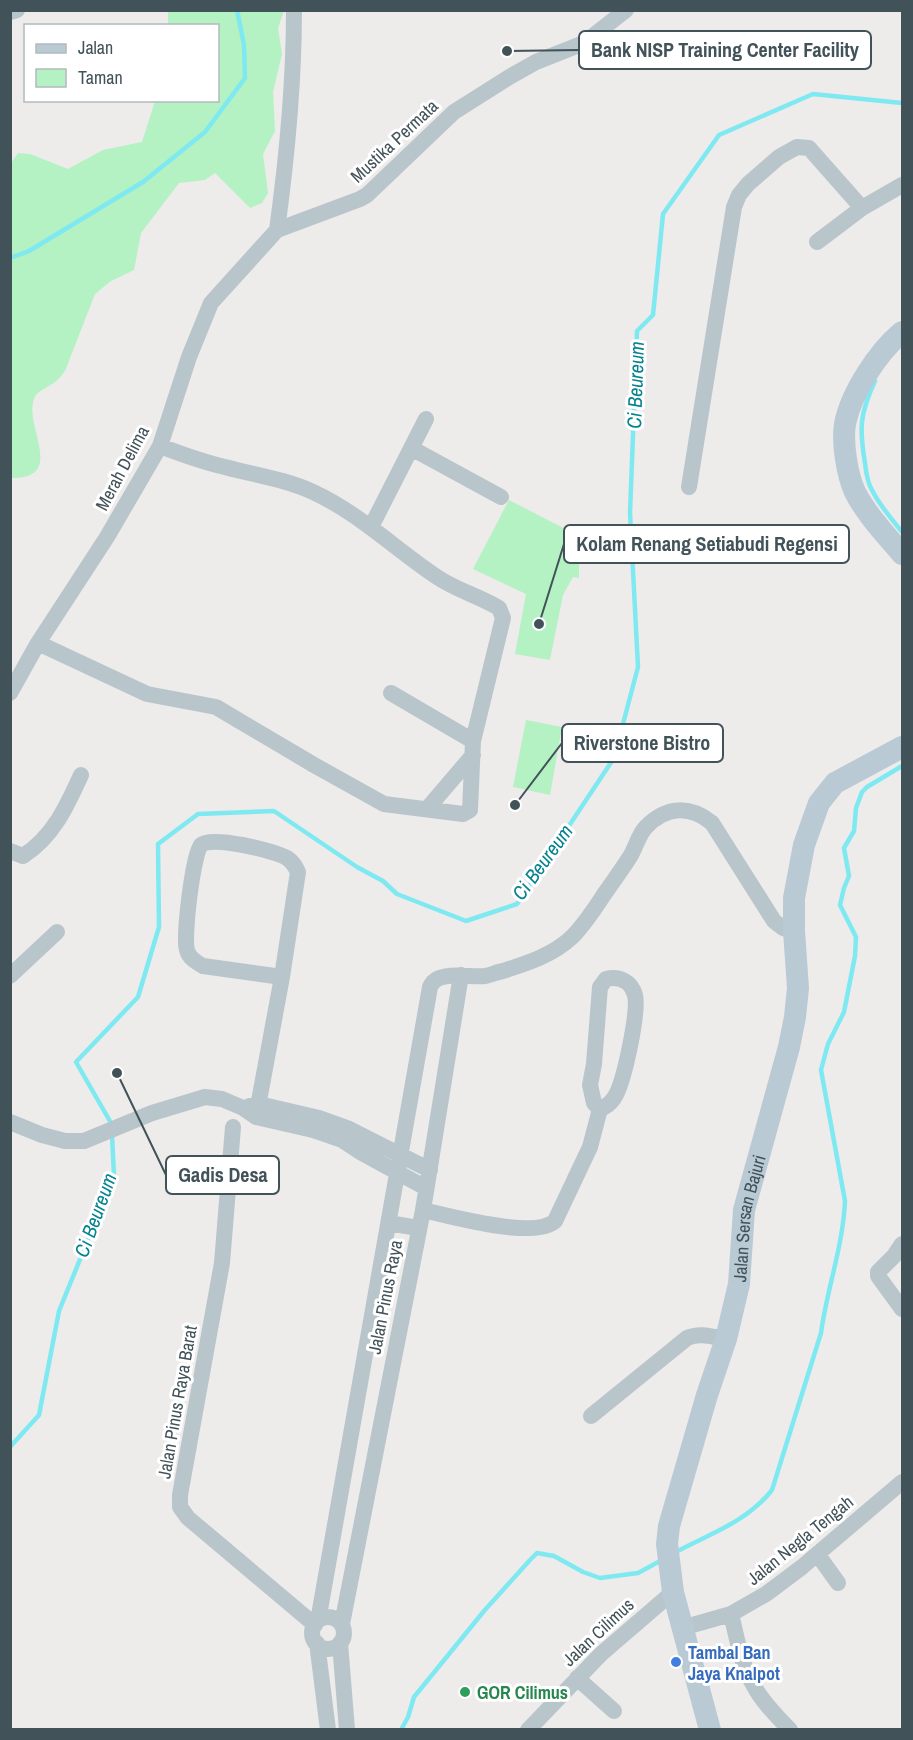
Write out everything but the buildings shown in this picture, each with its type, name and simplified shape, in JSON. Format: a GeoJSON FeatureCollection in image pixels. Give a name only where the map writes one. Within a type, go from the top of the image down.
{"type":"FeatureCollection","features":[{"type":"Feature","properties":{"kind":"main road"},"geometry":{"type":"LineString","coordinates":[[903,332],[891,342],[866,374],[850,408],[845,425],[846,459],[855,491],[879,528],[903,554]]}},
{"type":"Feature","properties":{"kind":"main road","name":"Jalan Sersan Bajuri"},"geometry":{"type":"LineString","coordinates":[[710,1730],[673,1592],[669,1556],[669,1526],[707,1395],[726,1339],[739,1284],[744,1210],[789,1047],[798,988],[794,898],[804,845],[819,803],[835,783],[903,747]]}},
{"type":"Feature","properties":{"kind":"street"},"geometry":{"type":"LineString","coordinates":[[10,12],[17,10]]}},
{"type":"Feature","properties":{"kind":"street"},"geometry":{"type":"LineString","coordinates":[[277,230],[287,158],[294,60],[294,10]]}},
{"type":"Feature","properties":{"kind":"street","name":"Mustika Permata"},"geometry":{"type":"LineString","coordinates":[[277,230],[367,195],[454,112],[536,62],[585,43],[626,10]]}},
{"type":"Feature","properties":{"kind":"street"},"geometry":{"type":"LineString","coordinates":[[689,486],[734,207],[739,195],[779,157],[797,147],[803,147],[809,148],[862,208]]}},
{"type":"Feature","properties":{"kind":"street"},"geometry":{"type":"LineString","coordinates":[[817,242],[862,208],[903,185]]}},
{"type":"Feature","properties":{"kind":"street","name":"Merah Delima"},"geometry":{"type":"LineString","coordinates":[[10,693],[38,643],[107,537],[160,446],[189,357],[211,303],[277,230]]}},
{"type":"Feature","properties":{"kind":"street"},"geometry":{"type":"LineString","coordinates":[[371,527],[426,419]]}},
{"type":"Feature","properties":{"kind":"street"},"geometry":{"type":"LineString","coordinates":[[38,643],[147,694],[216,707],[384,804],[463,814],[469,812],[473,748],[503,618],[498,608],[439,579],[371,527],[335,503],[311,491],[289,483],[225,468],[160,446]]}},
{"type":"Feature","properties":{"kind":"street"},"geometry":{"type":"LineString","coordinates":[[411,448],[501,496]]}},
{"type":"Feature","properties":{"kind":"street"},"geometry":{"type":"LineString","coordinates":[[391,693],[473,748]]}},
{"type":"Feature","properties":{"kind":"street"},"geometry":{"type":"LineString","coordinates":[[427,809],[473,748]]}},
{"type":"Feature","properties":{"kind":"street"},"geometry":{"type":"LineString","coordinates":[[10,851],[23,856],[34,849],[51,832],[81,775]]}},
{"type":"Feature","properties":{"kind":"street"},"geometry":{"type":"LineString","coordinates":[[461,975],[485,976],[526,964],[544,957],[571,938],[584,924],[631,855],[646,827],[673,810],[695,813],[712,823],[774,921],[783,928],[794,931]]}},
{"type":"Feature","properties":{"kind":"street"},"geometry":{"type":"LineString","coordinates":[[253,1110],[282,977],[298,872],[294,864],[286,857],[276,853],[217,841],[206,842],[201,845],[197,853],[190,892],[187,952],[194,961],[203,966],[282,977]]}},
{"type":"Feature","properties":{"kind":"street"},"geometry":{"type":"LineString","coordinates":[[10,976],[57,932]]}},
{"type":"Feature","properties":{"kind":"street","name":"Jalan Pinus Raya"},"geometry":{"type":"LineString","coordinates":[[328,1730],[317,1643],[313,1634],[358,1396],[430,987],[435,980],[440,978],[461,975],[423,1210],[342,1624],[344,1634],[340,1643],[347,1730]]}},
{"type":"Feature","properties":{"kind":"street"},"geometry":{"type":"LineString","coordinates":[[615,977],[630,985],[635,995],[635,1012],[622,1080],[614,1099],[608,1106],[600,1109],[594,1103],[590,1085],[594,1064],[600,987],[606,979],[615,977]]}},
{"type":"Feature","properties":{"kind":"street"},"geometry":{"type":"LineString","coordinates":[[10,1122],[42,1136],[65,1141],[84,1141],[152,1113],[205,1097],[222,1099],[342,1140],[426,1188]]}},
{"type":"Feature","properties":{"kind":"street"},"geometry":{"type":"LineString","coordinates":[[423,1210],[510,1228],[540,1228],[551,1225],[557,1218],[590,1148],[600,1109]]}},
{"type":"Feature","properties":{"kind":"street"},"geometry":{"type":"LineString","coordinates":[[253,1110],[319,1118],[367,1137],[430,1170]]}},
{"type":"Feature","properties":{"kind":"street","name":"Jalan Pinus Raya Barat"},"geometry":{"type":"LineString","coordinates":[[233,1127],[222,1263],[180,1495],[180,1507],[188,1518],[316,1623]]}},
{"type":"Feature","properties":{"kind":"street"},"geometry":{"type":"LineString","coordinates":[[388,1223],[418,1228]]}},
{"type":"Feature","properties":{"kind":"street"},"geometry":{"type":"LineString","coordinates":[[903,1244],[894,1257],[878,1272],[878,1276],[903,1309]]}},
{"type":"Feature","properties":{"kind":"street"},"geometry":{"type":"LineString","coordinates":[[591,1416],[687,1338],[702,1334],[726,1339]]}},
{"type":"Feature","properties":{"kind":"street"},"geometry":{"type":"LineString","coordinates":[[358,1396],[385,1401]]}},
{"type":"Feature","properties":{"kind":"street"},"geometry":{"type":"LineString","coordinates":[[345,1467],[371,1470]]}},
{"type":"Feature","properties":{"kind":"street","name":"Jalan Negla Tengah"},"geometry":{"type":"LineString","coordinates":[[682,1628],[731,1614],[766,1594],[818,1555],[903,1482]]}},
{"type":"Feature","properties":{"kind":"street"},"geometry":{"type":"LineString","coordinates":[[818,1555],[838,1583]]}},
{"type":"Feature","properties":{"kind":"street","name":"Jalan Cilimus"},"geometry":{"type":"LineString","coordinates":[[528,1730],[601,1654],[673,1592]]}},
{"type":"Feature","properties":{"kind":"street"},"geometry":{"type":"LineString","coordinates":[[731,1614],[738,1646],[753,1685],[770,1709],[790,1730]]}},
{"type":"Feature","properties":{"kind":"street"},"geometry":{"type":"LineString","coordinates":[[316,1623],[328,1617],[342,1624]]}},
{"type":"Feature","properties":{"kind":"street"},"geometry":{"type":"LineString","coordinates":[[317,1643],[328,1648],[340,1643]]}},
{"type":"Feature","properties":{"kind":"street"},"geometry":{"type":"LineString","coordinates":[[577,1678],[614,1711]]}},
{"type":"Feature","properties":{"kind":"green space"},"geometry":{"type":"Polygon","coordinates":[[[168,11],[284,11],[278,28],[282,54],[273,92],[275,131],[263,154],[268,193],[262,203],[250,208],[215,173],[205,180],[179,183],[141,233],[134,270],[111,281],[95,294],[65,371],[56,381],[36,395],[32,406],[40,459],[37,469],[28,476],[11,478],[11,163],[18,153],[30,154],[68,169],[103,150],[142,142],[155,102],[219,102],[219,24],[168,24],[168,11]]]}},
{"type":"Feature","properties":{"kind":"green space"},"geometry":{"type":"Polygon","coordinates":[[[509,500],[579,536],[579,578],[573,577],[563,595],[550,660],[515,654],[526,594],[473,569],[509,500]]]}},
{"type":"Feature","properties":{"kind":"green space"},"geometry":{"type":"Polygon","coordinates":[[[526,720],[562,727],[550,795],[513,787],[526,720]]]}},
{"type":"Feature","properties":{"kind":"waterway"},"geometry":{"type":"LineString","coordinates":[[10,258],[29,251],[143,182],[205,132],[245,78],[244,45],[237,10]]}},
{"type":"Feature","properties":{"kind":"waterway","name":"Ci Beureum"},"geometry":{"type":"LineString","coordinates":[[112,1126],[76,1062],[138,997],[159,927],[158,844],[198,814],[274,811],[357,867],[383,881],[397,894],[466,921],[517,904],[614,758],[638,667],[630,513],[637,331],[653,315],[663,214],[719,135],[813,94],[902,103]]}},
{"type":"Feature","properties":{"kind":"waterway"},"geometry":{"type":"LineString","coordinates":[[875,381],[866,402],[862,421],[866,473],[875,496],[902,532]]}},
{"type":"Feature","properties":{"kind":"waterway"},"geometry":{"type":"LineString","coordinates":[[674,1553],[739,1519],[751,1511],[772,1490],[821,1333],[844,1218],[845,1201],[821,1070],[828,1044],[844,1012],[855,956],[856,937],[840,905],[849,876],[844,848],[854,831],[856,808],[862,792],[902,766]]}},
{"type":"Feature","properties":{"kind":"waterway","name":"Ci Beureum"},"geometry":{"type":"LineString","coordinates":[[10,1447],[39,1415],[59,1311],[114,1176],[112,1135]]}},
{"type":"Feature","properties":{"kind":"waterway"},"geometry":{"type":"LineString","coordinates":[[401,1730],[414,1697],[484,1611],[537,1553],[554,1556],[583,1572],[600,1578],[638,1573],[662,1560]]}},
{"type":"Feature","properties":{"kind":"place","name":"Bank NISP Training Center Facility"},"geometry":{"type":"Point","coordinates":[507,51]}},
{"type":"Feature","properties":{"kind":"place","name":"Kolam Renang Setiabudi Regensi"},"geometry":{"type":"Point","coordinates":[539,624]}},
{"type":"Feature","properties":{"kind":"place","name":"Riverstone Bistro"},"geometry":{"type":"Point","coordinates":[515,805]}},
{"type":"Feature","properties":{"kind":"place","name":"Gadis Desa"},"geometry":{"type":"Point","coordinates":[117,1073]}},
{"type":"Feature","properties":{"kind":"place","name":"Tambal Ban Jaya Knalpot"},"geometry":{"type":"Point","coordinates":[676,1662]}},
{"type":"Feature","properties":{"kind":"place","name":"GOR Cilimus"},"geometry":{"type":"Point","coordinates":[465,1692]}}]}
